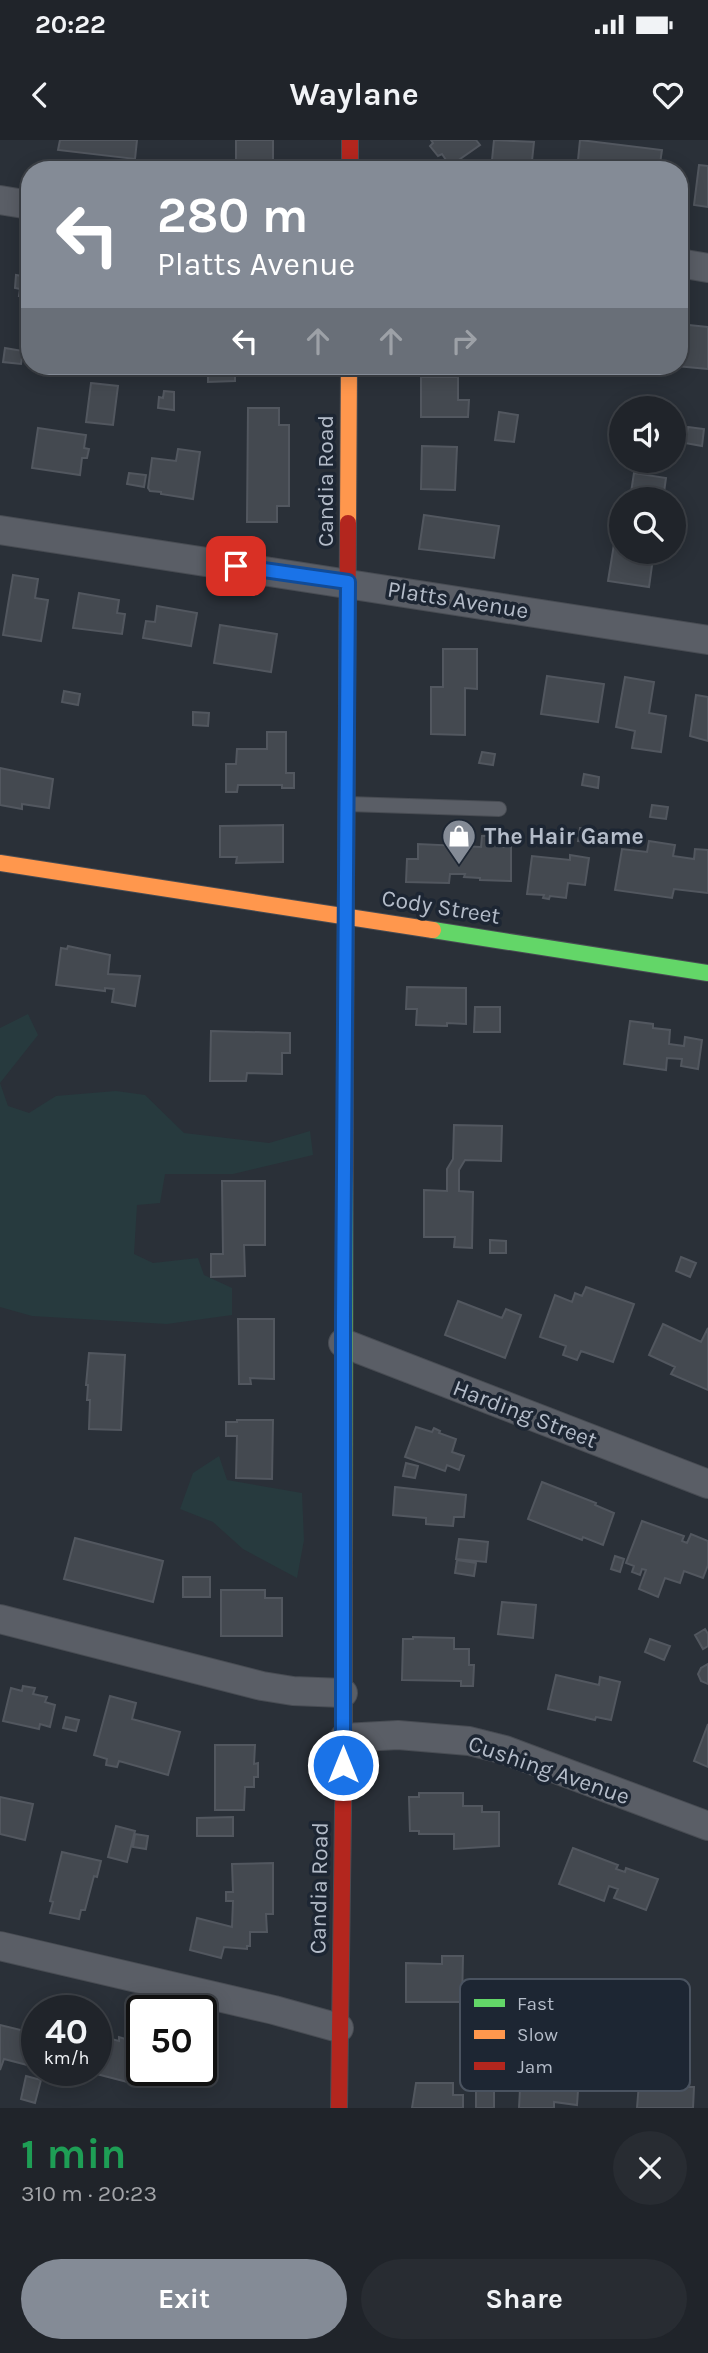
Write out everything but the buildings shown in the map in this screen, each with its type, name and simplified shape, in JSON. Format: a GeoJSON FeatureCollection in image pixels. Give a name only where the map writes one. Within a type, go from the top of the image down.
{"type":"FeatureCollection","features":[{"type":"Feature","properties":{"kind":"main road"},"geometry":{"type":"LineString","coordinates":[[350,140],[350,161]]}},
{"type":"Feature","properties":{"kind":"main road","name":"Candia Road"},"geometry":{"type":"LineString","coordinates":[[339,2108],[344,1738],[343,1343],[349,375]]}},
{"type":"Feature","properties":{"kind":"main road","name":"Cody Street"},"geometry":{"type":"LineString","coordinates":[[0,863],[708,972]]}},
{"type":"Feature","properties":{"kind":"street"},"geometry":{"type":"LineString","coordinates":[[0,200],[21,204]]}},
{"type":"Feature","properties":{"kind":"street"},"geometry":{"type":"LineString","coordinates":[[688,265],[708,268]]}},
{"type":"Feature","properties":{"kind":"street","name":"Platts Avenue"},"geometry":{"type":"LineString","coordinates":[[0,530],[708,640]]}},
{"type":"Feature","properties":{"kind":"street","name":"Harding Street"},"geometry":{"type":"LineString","coordinates":[[343,1343],[708,1484]]}},
{"type":"Feature","properties":{"kind":"street"},"geometry":{"type":"LineString","coordinates":[[0,1619],[262,1686],[293,1691],[343,1693]]}},
{"type":"Feature","properties":{"kind":"street","name":"Cushing Avenue"},"geometry":{"type":"LineString","coordinates":[[344,1738],[398,1735],[469,1741],[505,1750],[708,1825]]}},
{"type":"Feature","properties":{"kind":"street"},"geometry":{"type":"LineString","coordinates":[[0,1947],[274,2010],[339,2028]]}},
{"type":"Feature","properties":{"kind":"lane"},"geometry":{"type":"LineString","coordinates":[[346,804],[499,809]]}},
{"type":"Feature","properties":{"kind":"green space"},"geometry":{"type":"Polygon","coordinates":[[[28,1014],[38,1035],[0,1083],[0,1028],[28,1014]]]}},
{"type":"Feature","properties":{"kind":"green space"},"geometry":{"type":"Polygon","coordinates":[[[0,1083],[8,1106],[29,1113],[56,1096],[116,1091],[145,1095],[184,1133],[269,1143],[310,1131],[313,1155],[233,1174],[165,1174],[160,1203],[137,1205],[134,1254],[153,1263],[198,1258],[204,1275],[232,1288],[232,1315],[167,1324],[32,1316],[0,1307],[0,1083]]]}},
{"type":"Feature","properties":{"kind":"green space"},"geometry":{"type":"Polygon","coordinates":[[[219,1456],[227,1480],[302,1493],[304,1540],[297,1578],[243,1549],[213,1522],[180,1509],[193,1473],[219,1456]]]}},
{"type":"Feature","properties":{"kind":"traffic: fast"},"geometry":{"type":"LineString","coordinates":[[433,930],[708,973]]}},
{"type":"Feature","properties":{"kind":"traffic: fast"},"geometry":{"type":"LineString","coordinates":[[344,1573],[345,1070]]}},
{"type":"Feature","properties":{"kind":"traffic: slow"},"geometry":{"type":"LineString","coordinates":[[348,523],[349,375]]}},
{"type":"Feature","properties":{"kind":"traffic: slow"},"geometry":{"type":"LineString","coordinates":[[0,863],[433,930]]}},
{"type":"Feature","properties":{"kind":"traffic: jam"},"geometry":{"type":"LineString","coordinates":[[350,140],[350,161]]}},
{"type":"Feature","properties":{"kind":"traffic: jam"},"geometry":{"type":"LineString","coordinates":[[345,1070],[348,523]]}},
{"type":"Feature","properties":{"kind":"traffic: jam"},"geometry":{"type":"LineString","coordinates":[[339,2108],[344,1573]]}},
{"type":"Feature","properties":{"kind":"place","name":"The Hair Game"},"geometry":{"type":"Point","coordinates":[459,866]}},
{"type":"Feature","properties":{"kind":"route"},"geometry":{"type":"LineString","coordinates":[[236,566],[348,582],[343,1765]]}}]}
